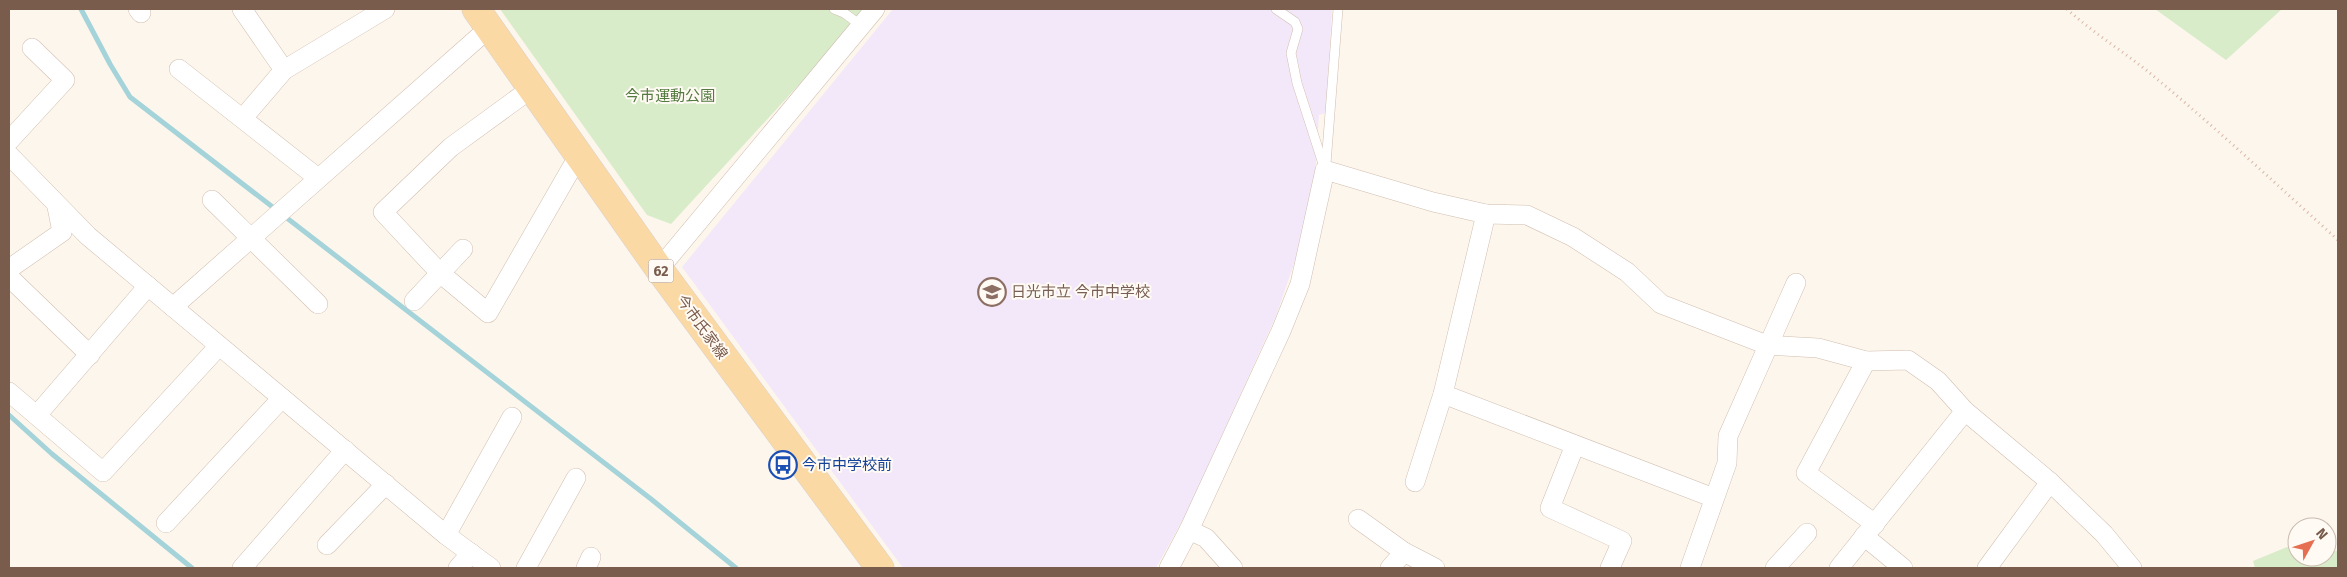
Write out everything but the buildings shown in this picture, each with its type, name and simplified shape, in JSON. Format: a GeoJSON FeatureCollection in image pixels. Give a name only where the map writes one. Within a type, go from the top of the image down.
{"type":"FeatureCollection","features":[{"type":"Feature","properties":{"kind":"main road","name":"今市氏家線"},"geometry":{"type":"LineString","coordinates":[[483,18],[659,269],[880,568]]}},
{"type":"Feature","properties":{"kind":"street"},"geometry":{"type":"LineString","coordinates":[[242,9],[284,70]]}},
{"type":"Feature","properties":{"kind":"street"},"geometry":{"type":"LineString","coordinates":[[243,118],[284,70],[384,9]]}},
{"type":"Feature","properties":{"kind":"street"},"geometry":{"type":"LineString","coordinates":[[659,269],[875,9]]}},
{"type":"Feature","properties":{"kind":"street"},"geometry":{"type":"LineString","coordinates":[[173,307],[252,239],[318,178],[483,18]]}},
{"type":"Feature","properties":{"kind":"street"},"geometry":{"type":"LineString","coordinates":[[9,141],[65,80],[32,48]]}},
{"type":"Feature","properties":{"kind":"street"},"geometry":{"type":"LineString","coordinates":[[179,70],[318,178]]}},
{"type":"Feature","properties":{"kind":"street"},"geometry":{"type":"LineString","coordinates":[[532,88],[452,147],[383,212],[440,273],[488,313],[579,155]]}},
{"type":"Feature","properties":{"kind":"street"},"geometry":{"type":"LineString","coordinates":[[9,155],[57,207],[148,286],[446,535],[491,568]]}},
{"type":"Feature","properties":{"kind":"street"},"geometry":{"type":"LineString","coordinates":[[1170,568],[1281,331],[1300,284],[1325,170],[1433,202],[1486,214],[1527,215],[1573,237],[1627,272],[1661,304],[1767,344],[1818,348],[1866,361],[1908,360],[1938,381],[1965,411],[2050,482],[2104,534],[2132,568]]}},
{"type":"Feature","properties":{"kind":"street"},"geometry":{"type":"LineString","coordinates":[[212,200],[318,304]]}},
{"type":"Feature","properties":{"kind":"street"},"geometry":{"type":"LineString","coordinates":[[9,269],[62,232],[57,207]]}},
{"type":"Feature","properties":{"kind":"street"},"geometry":{"type":"LineString","coordinates":[[1415,482],[1443,394],[1486,214]]}},
{"type":"Feature","properties":{"kind":"street"},"geometry":{"type":"LineString","coordinates":[[414,300],[463,249]]}},
{"type":"Feature","properties":{"kind":"street"},"geometry":{"type":"LineString","coordinates":[[9,277],[90,355]]}},
{"type":"Feature","properties":{"kind":"street"},"geometry":{"type":"LineString","coordinates":[[1690,568],[1727,463],[1728,436],[1767,344],[1796,283]]}},
{"type":"Feature","properties":{"kind":"street"},"geometry":{"type":"LineString","coordinates":[[37,415],[148,286]]}},
{"type":"Feature","properties":{"kind":"street"},"geometry":{"type":"LineString","coordinates":[[9,392],[103,472],[219,346]]}},
{"type":"Feature","properties":{"kind":"street"},"geometry":{"type":"LineString","coordinates":[[1866,361],[1806,473],[1869,530],[1903,568]]}},
{"type":"Feature","properties":{"kind":"street"},"geometry":{"type":"LineString","coordinates":[[1443,394],[1714,498]]}},
{"type":"Feature","properties":{"kind":"street"},"geometry":{"type":"LineString","coordinates":[[166,523],[262,423],[282,398]]}},
{"type":"Feature","properties":{"kind":"street"},"geometry":{"type":"LineString","coordinates":[[1839,568],[1965,411]]}},
{"type":"Feature","properties":{"kind":"street"},"geometry":{"type":"LineString","coordinates":[[446,535],[512,417]]}},
{"type":"Feature","properties":{"kind":"street"},"geometry":{"type":"LineString","coordinates":[[1575,445],[1550,508],[1622,541],[1610,568]]}},
{"type":"Feature","properties":{"kind":"street"},"geometry":{"type":"LineString","coordinates":[[242,568],[345,450]]}},
{"type":"Feature","properties":{"kind":"street"},"geometry":{"type":"LineString","coordinates":[[526,568],[576,478]]}},
{"type":"Feature","properties":{"kind":"street"},"geometry":{"type":"LineString","coordinates":[[1987,568],[2050,482]]}},
{"type":"Feature","properties":{"kind":"street"},"geometry":{"type":"LineString","coordinates":[[327,545],[386,484]]}},
{"type":"Feature","properties":{"kind":"street"},"geometry":{"type":"LineString","coordinates":[[1358,519],[1404,552],[1436,568]]}},
{"type":"Feature","properties":{"kind":"street"},"geometry":{"type":"LineString","coordinates":[[1189,530],[1206,538],[1233,568]]}},
{"type":"Feature","properties":{"kind":"street"},"geometry":{"type":"LineString","coordinates":[[1775,568],[1807,533]]}},
{"type":"Feature","properties":{"kind":"street"},"geometry":{"type":"LineString","coordinates":[[1390,568],[1404,552]]}},
{"type":"Feature","properties":{"kind":"street"},"geometry":{"type":"LineString","coordinates":[[458,568],[471,553]]}},
{"type":"Feature","properties":{"kind":"lane"},"geometry":{"type":"LineString","coordinates":[[834,9],[844,13],[862,26]]}},
{"type":"Feature","properties":{"kind":"lane"},"geometry":{"type":"LineString","coordinates":[[1276,9],[1295,22],[1298,29],[1291,53],[1325,170]]}},
{"type":"Feature","properties":{"kind":"lane"},"geometry":{"type":"LineString","coordinates":[[1325,170],[1338,9]]}},
{"type":"Feature","properties":{"kind":"path"},"geometry":{"type":"LineString","coordinates":[[2067,9],[2083,24],[2149,72],[2203,118],[2338,240]]}},
{"type":"Feature","properties":{"kind":"shaded area","name":"日光市立 今市中学校"},"geometry":{"type":"Polygon","coordinates":[[[893,9],[1332,9],[1326,113],[1319,115],[1315,179],[1298,252],[1276,316],[1187,512],[1156,568],[903,568],[682,267],[893,9]]]}},
{"type":"Feature","properties":{"kind":"green space","name":"今市運動公園"},"geometry":{"type":"Polygon","coordinates":[[[500,9],[865,9],[839,41],[671,224],[647,215],[500,9]]]}},
{"type":"Feature","properties":{"kind":"green space"},"geometry":{"type":"Polygon","coordinates":[[[2155,9],[2282,9],[2226,60],[2155,9]]]}},
{"type":"Feature","properties":{"kind":"green space"},"geometry":{"type":"Polygon","coordinates":[[[2287,547],[2287,567],[2337,567],[2338,551],[2338,568],[2255,568],[2253,561],[2287,547]]]}},
{"type":"Feature","properties":{"kind":"waterway"},"geometry":{"type":"LineString","coordinates":[[81,9],[130,97],[651,499],[736,568]]}},
{"type":"Feature","properties":{"kind":"waterway"},"geometry":{"type":"LineString","coordinates":[[9,415],[52,454],[192,568]]}},
{"type":"Feature","properties":{"kind":"place","name":"日光市立 今市中学校"},"geometry":{"type":"Point","coordinates":[992,292]}},
{"type":"Feature","properties":{"kind":"place","name":"今市中学校前"},"geometry":{"type":"Point","coordinates":[783,465]}}]}
